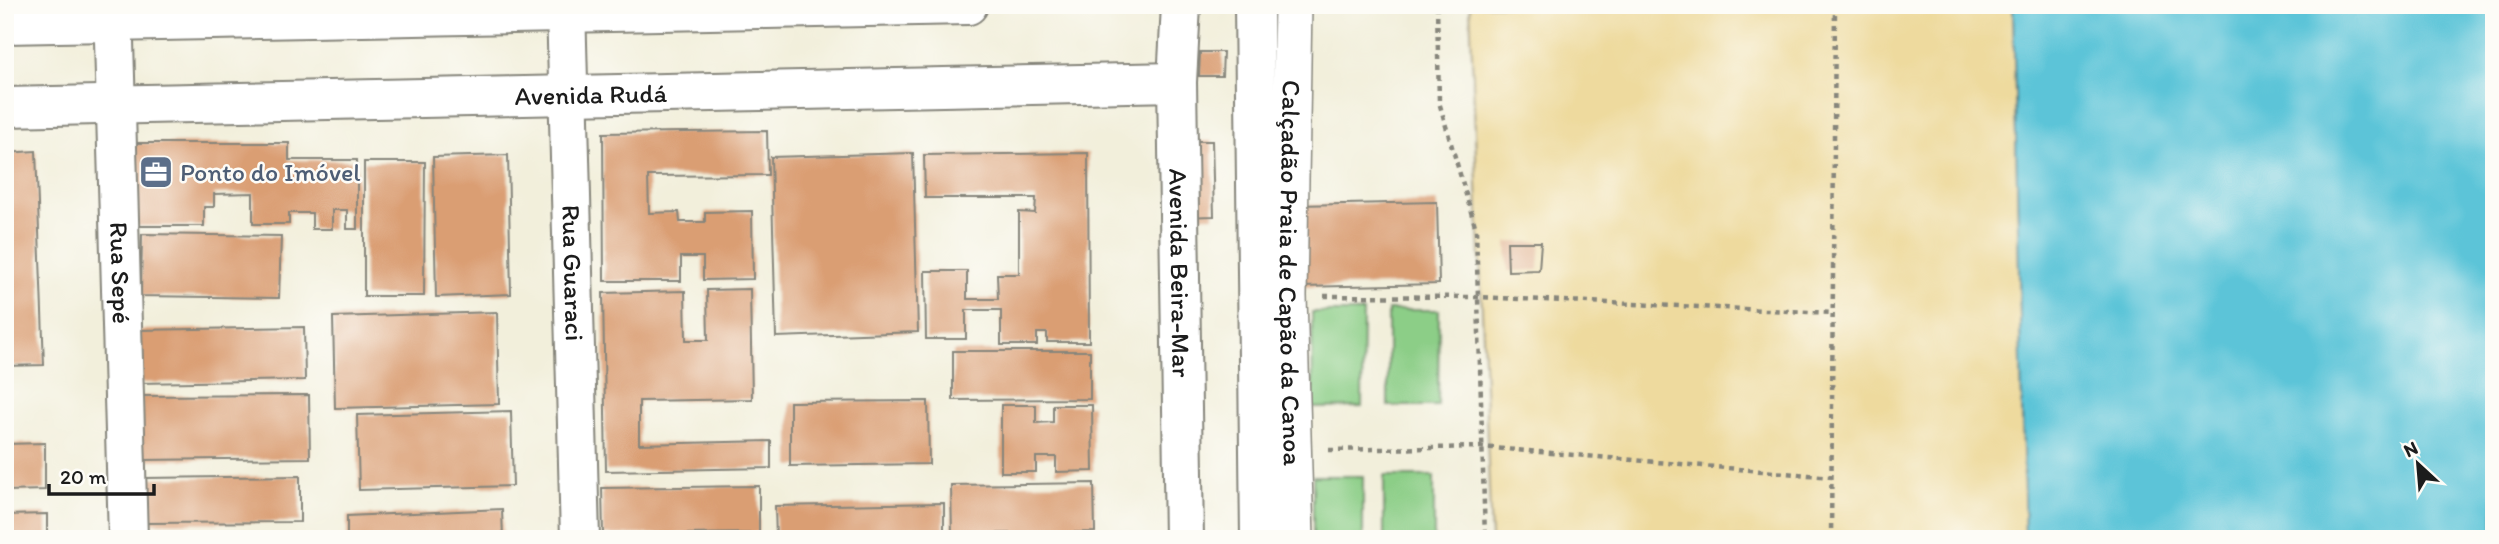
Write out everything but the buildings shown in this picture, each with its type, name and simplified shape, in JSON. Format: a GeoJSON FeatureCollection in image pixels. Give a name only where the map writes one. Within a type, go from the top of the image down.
{"type":"FeatureCollection","features":[{"type":"Feature","properties":{"kind":"main road"},"geometry":{"type":"LineString","coordinates":[[5,24],[113,14],[968,5]]}},
{"type":"Feature","properties":{"kind":"main road","name":"Avenida Beira-Mar"},"geometry":{"type":"LineString","coordinates":[[1181,5],[1177,82],[1184,539]]}},
{"type":"Feature","properties":{"kind":"main road"},"geometry":{"type":"LineString","coordinates":[[1254,5],[1260,539]]}},
{"type":"Feature","properties":{"kind":"main road","name":"Rua Guaraci"},"geometry":{"type":"LineString","coordinates":[[566,9],[580,539]]}},
{"type":"Feature","properties":{"kind":"main road","name":"Rua Sepé"},"geometry":{"type":"LineString","coordinates":[[113,14],[128,539]]}},
{"type":"Feature","properties":{"kind":"main road","name":"Avenida Rudá"},"geometry":{"type":"LineString","coordinates":[[5,107],[1177,82]]}},
{"type":"Feature","properties":{"kind":"street","name":"Calçadão Praia de Capão da Canoa"},"geometry":{"type":"LineString","coordinates":[[1293,5],[1288,296],[1295,539]]}},
{"type":"Feature","properties":{"kind":"path"},"geometry":{"type":"LineString","coordinates":[[1437,5],[1438,102],[1476,229],[1480,447],[1485,539]]}},
{"type":"Feature","properties":{"kind":"path"},"geometry":{"type":"LineString","coordinates":[[1832,539],[1835,5]]}},
{"type":"Feature","properties":{"kind":"path"},"geometry":{"type":"LineString","coordinates":[[1288,296],[1476,297],[1833,313]]}},
{"type":"Feature","properties":{"kind":"path"},"geometry":{"type":"LineString","coordinates":[[1293,451],[1480,447],[1832,478]]}},
{"type":"Feature","properties":{"kind":"green space"},"geometry":{"type":"Polygon","coordinates":[[[1388,310],[1439,310],[1438,406],[1388,406],[1388,310]]]}},
{"type":"Feature","properties":{"kind":"green space"},"geometry":{"type":"Polygon","coordinates":[[[1312,312],[1363,312],[1362,407],[1313,408],[1312,312]]]}},
{"type":"Feature","properties":{"kind":"green space"},"geometry":{"type":"Polygon","coordinates":[[[1313,476],[1363,476],[1363,539],[1313,539],[1313,476]]]}},
{"type":"Feature","properties":{"kind":"green space"},"geometry":{"type":"Polygon","coordinates":[[[1384,476],[1434,476],[1434,539],[1384,539],[1384,476]]]}},
{"type":"Feature","properties":{"kind":"sand"},"geometry":{"type":"Polygon","coordinates":[[[1470,5],[2013,5],[2025,539],[1491,539],[1470,5]]]}},
{"type":"Feature","properties":{"kind":"water"},"geometry":{"type":"Polygon","coordinates":[[[2013,5],[2494,5],[2494,539],[2025,539],[2013,5]]]}},
{"type":"Feature","properties":{"kind":"place","name":"Ponto do Imóvel"},"geometry":{"type":"Point","coordinates":[156,172]}}]}
